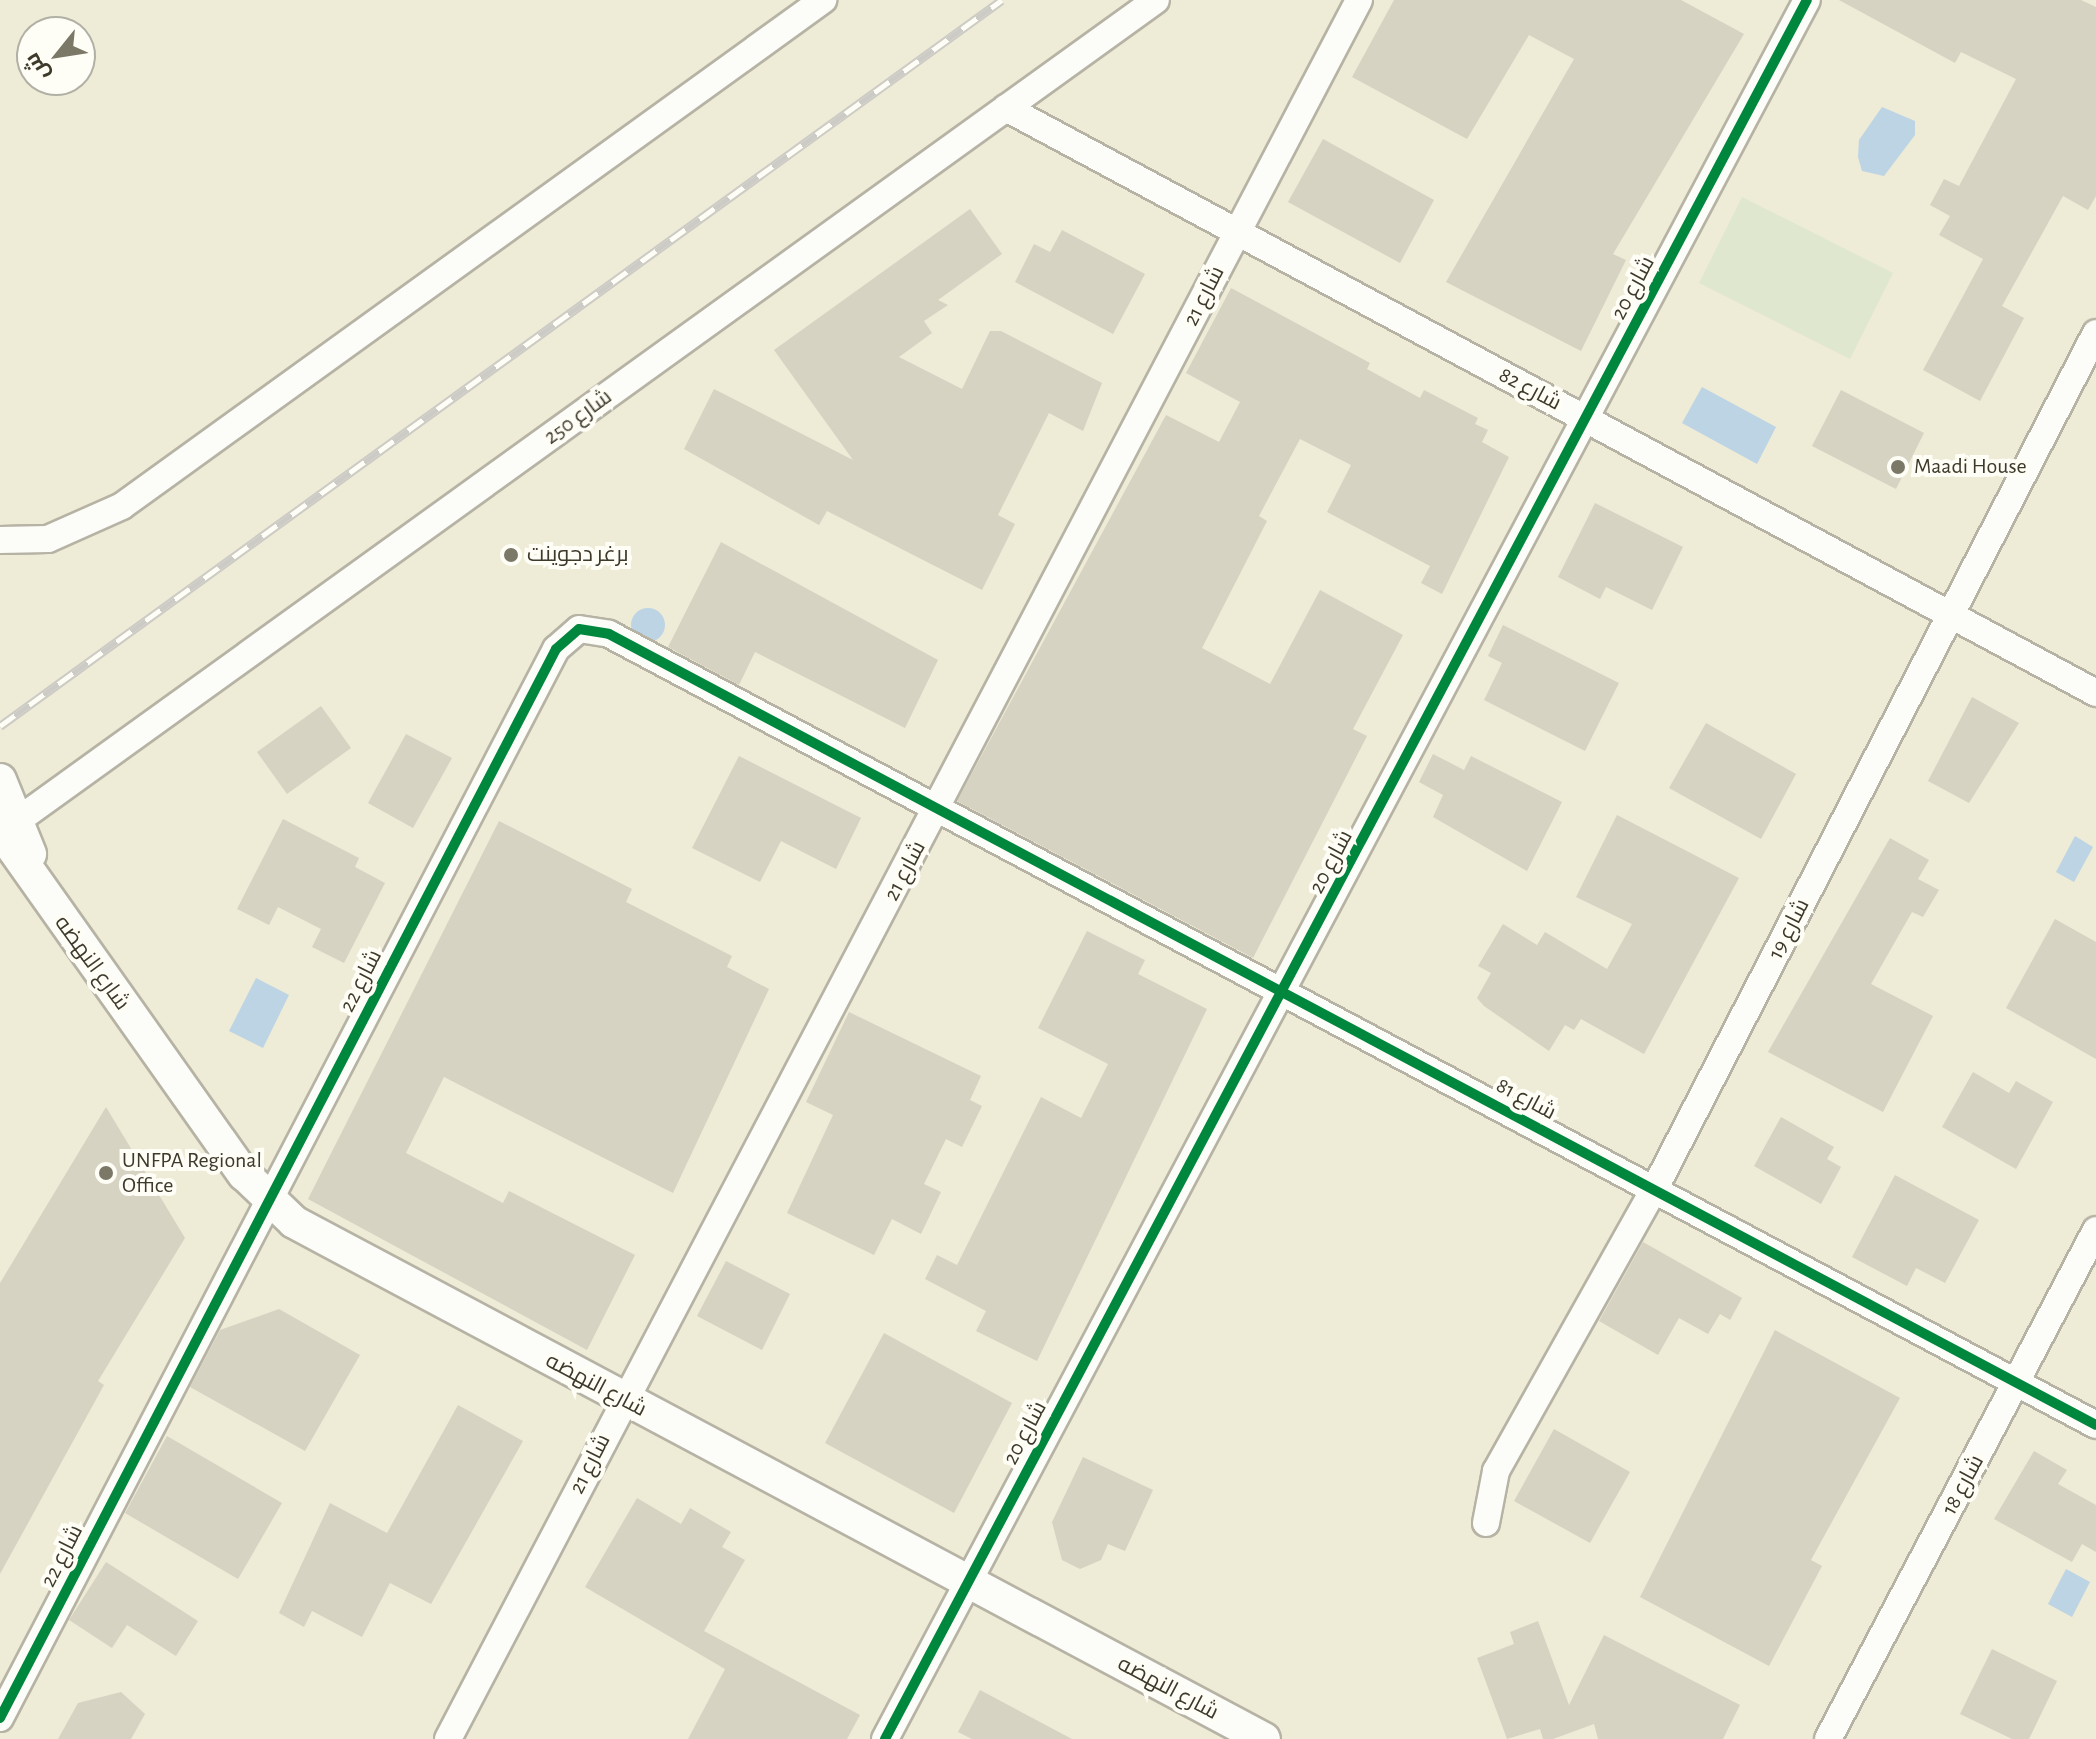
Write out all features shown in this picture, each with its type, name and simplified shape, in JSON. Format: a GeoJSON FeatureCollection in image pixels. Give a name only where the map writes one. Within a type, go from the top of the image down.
{"type":"FeatureCollection","features":[{"type":"Feature","properties":{"kind":"street"},"geometry":{"type":"LineString","coordinates":[[0,540],[48,539],[122,506],[823,0]]}},
{"type":"Feature","properties":{"kind":"street","name":"شارع 250"},"geometry":{"type":"LineString","coordinates":[[5,829],[1156,0]]}},
{"type":"Feature","properties":{"kind":"street","name":"شارع 21"},"geometry":{"type":"LineString","coordinates":[[448,1739],[938,809],[1359,0]]}},
{"type":"Feature","properties":{"kind":"street","name":"شارع 20"},"geometry":{"type":"LineString","coordinates":[[885,1739],[1285,993],[1807,0]]}},
{"type":"Feature","properties":{"kind":"street","name":"شارع 82"},"geometry":{"type":"LineString","coordinates":[[1006,108],[2096,693]]}},
{"type":"Feature","properties":{"kind":"street","name":"شارع 19"},"geometry":{"type":"LineString","coordinates":[[1486,1523],[1488,1487],[1654,1190],[2096,333]]}},
{"type":"Feature","properties":{"kind":"street","name":"شارع 22"},"geometry":{"type":"LineString","coordinates":[[0,1718],[569,633],[600,629],[938,809]]}},
{"type":"Feature","properties":{"kind":"street","name":"شارع النهضه"},"geometry":{"type":"LineString","coordinates":[[0,780],[5,829],[43,895],[269,1200],[315,1235],[1264,1739]]}},
{"type":"Feature","properties":{"kind":"street","name":"شارع 81"},"geometry":{"type":"LineString","coordinates":[[938,809],[2096,1425]]}},
{"type":"Feature","properties":{"kind":"street","name":"شارع 18"},"geometry":{"type":"LineString","coordinates":[[1828,1739],[2096,1230]]}},
{"type":"Feature","properties":{"kind":"green space"},"geometry":{"type":"Polygon","coordinates":[[[1742,197],[1893,273],[1850,359],[1699,283],[1742,197]]]}},
{"type":"Feature","properties":{"kind":"water"},"geometry":{"type":"Polygon","coordinates":[[[1882,107],[1915,121],[1915,135],[1884,176],[1862,171],[1858,157],[1859,140],[1882,107]]]}},
{"type":"Feature","properties":{"kind":"water"},"geometry":{"type":"Polygon","coordinates":[[[1702,387],[1776,427],[1757,464],[1682,423],[1702,387]]]}},
{"type":"Feature","properties":{"kind":"water"},"geometry":{"type":"Polygon","coordinates":[[[648,608],[660,613],[665,625],[660,637],[648,642],[636,637],[631,625],[636,613],[648,608]]]}},
{"type":"Feature","properties":{"kind":"water"},"geometry":{"type":"Polygon","coordinates":[[[2075,836],[2093,847],[2074,882],[2056,872],[2075,836]]]}},
{"type":"Feature","properties":{"kind":"water"},"geometry":{"type":"Polygon","coordinates":[[[256,978],[289,995],[263,1048],[229,1031],[256,978]]]}},
{"type":"Feature","properties":{"kind":"water"},"geometry":{"type":"Polygon","coordinates":[[[2066,1569],[2090,1582],[2072,1617],[2048,1604],[2066,1569]]]}},
{"type":"Feature","properties":{"kind":"building"},"geometry":{"type":"Polygon","coordinates":[[[1394,0],[1681,0],[1744,34],[1613,254],[1626,260],[1581,351],[1446,282],[1574,59],[1529,35],[1467,139],[1352,77],[1394,0]]]}},
{"type":"Feature","properties":{"kind":"building"},"geometry":{"type":"Polygon","coordinates":[[[1839,0],[2081,0],[2096,7],[2096,196],[2088,210],[2063,196],[2002,306],[2024,318],[1980,401],[1923,370],[1983,259],[1939,235],[1950,216],[1930,205],[1944,179],[1959,186],[2016,79],[1961,52],[1955,63],[1839,0]]]}},
{"type":"Feature","properties":{"kind":"building"},"geometry":{"type":"Polygon","coordinates":[[[1323,139],[1434,200],[1400,263],[1288,202],[1323,139]]]}},
{"type":"Feature","properties":{"kind":"building"},"geometry":{"type":"Polygon","coordinates":[[[970,209],[1002,254],[938,300],[948,305],[924,321],[932,333],[899,357],[962,389],[990,331],[1001,331],[1102,383],[1083,431],[1049,413],[998,515],[1015,524],[982,590],[827,511],[819,525],[684,449],[714,389],[853,460],[774,350],[970,209]]]}},
{"type":"Feature","properties":{"kind":"building"},"geometry":{"type":"Polygon","coordinates":[[[1062,230],[1145,274],[1113,334],[1015,282],[1034,244],[1050,252],[1062,230]]]}},
{"type":"Feature","properties":{"kind":"building"},"geometry":{"type":"Polygon","coordinates":[[[1231,288],[1370,363],[1367,369],[1420,398],[1424,390],[1478,418],[1475,424],[1488,430],[1482,442],[1509,457],[1442,594],[1421,583],[1430,566],[1327,512],[1351,465],[1300,439],[1259,516],[1267,521],[1202,648],[1270,684],[1320,590],[1403,635],[1353,729],[1367,736],[1253,958],[957,801],[1166,415],[1219,442],[1240,402],[1186,373],[1231,288]]]}},
{"type":"Feature","properties":{"kind":"building"},"geometry":{"type":"Polygon","coordinates":[[[1841,390],[1924,433],[1896,489],[1812,446],[1841,390]]]}},
{"type":"Feature","properties":{"kind":"building"},"geometry":{"type":"Polygon","coordinates":[[[1595,503],[1683,547],[1652,610],[1606,587],[1600,599],[1558,577],[1595,503]]]}},
{"type":"Feature","properties":{"kind":"building"},"geometry":{"type":"Polygon","coordinates":[[[721,542],[938,660],[905,728],[755,652],[739,685],[668,647],[721,542]]]}},
{"type":"Feature","properties":{"kind":"building"},"geometry":{"type":"Polygon","coordinates":[[[1503,625],[1619,683],[1585,751],[1484,700],[1502,663],[1488,656],[1503,625]]]}},
{"type":"Feature","properties":{"kind":"building"},"geometry":{"type":"Polygon","coordinates":[[[1972,697],[2019,723],[1969,803],[1928,781],[1972,697]]]}},
{"type":"Feature","properties":{"kind":"building"},"geometry":{"type":"Polygon","coordinates":[[[321,706],[351,748],[287,794],[257,752],[321,706]]]}},
{"type":"Feature","properties":{"kind":"building"},"geometry":{"type":"Polygon","coordinates":[[[1706,723],[1796,774],[1761,839],[1669,788],[1706,723]]]}},
{"type":"Feature","properties":{"kind":"building"},"geometry":{"type":"Polygon","coordinates":[[[406,734],[452,758],[413,828],[368,803],[406,734]]]}},
{"type":"Feature","properties":{"kind":"building"},"geometry":{"type":"Polygon","coordinates":[[[1433,754],[1464,770],[1471,756],[1562,802],[1527,871],[1433,817],[1443,795],[1419,782],[1433,754]]]}},
{"type":"Feature","properties":{"kind":"building"},"geometry":{"type":"Polygon","coordinates":[[[739,756],[861,818],[836,869],[781,841],[760,882],[692,848],[739,756]]]}},
{"type":"Feature","properties":{"kind":"building"},"geometry":{"type":"Polygon","coordinates":[[[1617,815],[1739,878],[1644,1054],[1581,1019],[1574,1030],[1565,1025],[1549,1051],[1477,998],[1491,973],[1478,966],[1503,924],[1537,945],[1545,932],[1607,969],[1632,924],[1576,897],[1617,815]]]}},
{"type":"Feature","properties":{"kind":"building"},"geometry":{"type":"Polygon","coordinates":[[[283,819],[359,858],[355,867],[385,883],[344,963],[312,947],[321,929],[278,907],[269,925],[237,909],[283,819]]]}},
{"type":"Feature","properties":{"kind":"building"},"geometry":{"type":"Polygon","coordinates":[[[499,821],[632,889],[626,902],[732,956],[727,967],[769,989],[673,1193],[444,1077],[406,1153],[503,1203],[509,1191],[635,1255],[587,1350],[308,1199],[499,821]]]}},
{"type":"Feature","properties":{"kind":"building"},"geometry":{"type":"Polygon","coordinates":[[[1890,838],[1929,860],[1918,879],[1939,890],[1923,917],[1912,912],[1871,984],[1933,1016],[1883,1112],[1768,1052],[1890,838]]]}},
{"type":"Feature","properties":{"kind":"building"},"geometry":{"type":"Polygon","coordinates":[[[2055,919],[2096,942],[2096,1059],[2006,1008],[2055,919]]]}},
{"type":"Feature","properties":{"kind":"building"},"geometry":{"type":"Polygon","coordinates":[[[1087,931],[1145,960],[1138,974],[1207,1009],[1037,1361],[976,1331],[986,1311],[925,1279],[937,1255],[957,1265],[1041,1097],[1081,1118],[1108,1064],[1038,1028],[1087,931]]]}},
{"type":"Feature","properties":{"kind":"building"},"geometry":{"type":"Polygon","coordinates":[[[849,1012],[981,1076],[970,1100],[982,1106],[962,1147],[946,1139],[924,1184],[941,1192],[921,1234],[892,1219],[874,1255],[787,1213],[833,1115],[806,1102],[849,1012]]]}},
{"type":"Feature","properties":{"kind":"building"},"geometry":{"type":"Polygon","coordinates":[[[1973,1072],[2009,1093],[2016,1081],[2053,1102],[2016,1169],[1942,1127],[1973,1072]]]}},
{"type":"Feature","properties":{"kind":"building"},"geometry":{"type":"Polygon","coordinates":[[[106,1107],[185,1238],[98,1381],[104,1385],[0,1574],[0,1283],[106,1107]]]}},
{"type":"Feature","properties":{"kind":"building"},"geometry":{"type":"Polygon","coordinates":[[[1781,1117],[1834,1147],[1827,1159],[1841,1167],[1821,1204],[1754,1166],[1781,1117]]]}},
{"type":"Feature","properties":{"kind":"building"},"geometry":{"type":"Polygon","coordinates":[[[1895,1175],[1979,1220],[1945,1283],[1916,1268],[1907,1286],[1852,1257],[1895,1175]]]}},
{"type":"Feature","properties":{"kind":"building"},"geometry":{"type":"Polygon","coordinates":[[[1643,1242],[1742,1298],[1730,1320],[1720,1314],[1708,1334],[1679,1318],[1658,1355],[1599,1321],[1643,1242]]]}},
{"type":"Feature","properties":{"kind":"building"},"geometry":{"type":"Polygon","coordinates":[[[726,1261],[790,1294],[762,1350],[697,1316],[726,1261]]]}},
{"type":"Feature","properties":{"kind":"building"},"geometry":{"type":"Polygon","coordinates":[[[279,1309],[360,1355],[305,1451],[190,1387],[220,1330],[279,1309]]]}},
{"type":"Feature","properties":{"kind":"building"},"geometry":{"type":"Polygon","coordinates":[[[1775,1330],[1900,1398],[1811,1560],[1822,1566],[1769,1666],[1640,1597],[1775,1330]]]}},
{"type":"Feature","properties":{"kind":"building"},"geometry":{"type":"Polygon","coordinates":[[[884,1333],[1012,1403],[954,1513],[825,1443],[884,1333]]]}},
{"type":"Feature","properties":{"kind":"building"},"geometry":{"type":"Polygon","coordinates":[[[458,1405],[523,1441],[431,1604],[390,1583],[362,1637],[312,1611],[304,1627],[279,1613],[330,1503],[387,1533],[458,1405]]]}},
{"type":"Feature","properties":{"kind":"building"},"geometry":{"type":"Polygon","coordinates":[[[1554,1429],[1630,1472],[1590,1543],[1514,1501],[1554,1429]]]}},
{"type":"Feature","properties":{"kind":"building"},"geometry":{"type":"Polygon","coordinates":[[[167,1436],[282,1503],[238,1579],[125,1513],[167,1436]]]}},
{"type":"Feature","properties":{"kind":"building"},"geometry":{"type":"Polygon","coordinates":[[[2034,1451],[2067,1470],[2058,1484],[2096,1505],[2096,1552],[2082,1544],[2072,1562],[1994,1519],[2034,1451]]]}},
{"type":"Feature","properties":{"kind":"building"},"geometry":{"type":"Polygon","coordinates":[[[1083,1457],[1153,1490],[1125,1551],[1108,1544],[1101,1560],[1080,1569],[1062,1560],[1052,1522],[1083,1457]]]}},
{"type":"Feature","properties":{"kind":"building"},"geometry":{"type":"Polygon","coordinates":[[[637,1498],[681,1524],[690,1508],[731,1532],[722,1547],[745,1560],[704,1631],[860,1715],[847,1739],[688,1739],[725,1669],[585,1587],[637,1498]]]}},
{"type":"Feature","properties":{"kind":"building"},"geometry":{"type":"Polygon","coordinates":[[[106,1562],[198,1621],[176,1656],[127,1625],[112,1648],[69,1620],[106,1562]]]}},
{"type":"Feature","properties":{"kind":"building"},"geometry":{"type":"Polygon","coordinates":[[[1538,1621],[1569,1705],[1604,1635],[1740,1705],[1723,1739],[1598,1739],[1594,1724],[1553,1739],[1543,1739],[1540,1729],[1507,1739],[1477,1658],[1514,1644],[1510,1632],[1538,1621]]]}},
{"type":"Feature","properties":{"kind":"building"},"geometry":{"type":"Polygon","coordinates":[[[1992,1649],[2057,1681],[2029,1739],[2012,1739],[1960,1714],[1992,1649]]]}},
{"type":"Feature","properties":{"kind":"building"},"geometry":{"type":"Polygon","coordinates":[[[980,1690],[1072,1739],[972,1739],[958,1732],[980,1690]]]}},
{"type":"Feature","properties":{"kind":"building"},"geometry":{"type":"Polygon","coordinates":[[[121,1692],[145,1714],[131,1739],[58,1739],[78,1703],[121,1692]]]}},
{"type":"Feature","properties":{"kind":"railway"},"geometry":{"type":"LineString","coordinates":[[0,726],[1002,0]]}},
{"type":"Feature","properties":{"kind":"cycle path"},"geometry":{"type":"LineString","coordinates":[[885,1739],[1807,0]]}},
{"type":"Feature","properties":{"kind":"cycle path"},"geometry":{"type":"LineString","coordinates":[[0,1718],[556,649],[579,629],[609,634],[2096,1425]]}},
{"type":"Feature","properties":{"kind":"place","name":"Maadi House"},"geometry":{"type":"Point","coordinates":[1898,467]}},
{"type":"Feature","properties":{"kind":"place","name":"برغر دجوينت"},"geometry":{"type":"Point","coordinates":[511,555]}},
{"type":"Feature","properties":{"kind":"place","name":"UNFPA Regional Office"},"geometry":{"type":"Point","coordinates":[106,1173]}}]}
